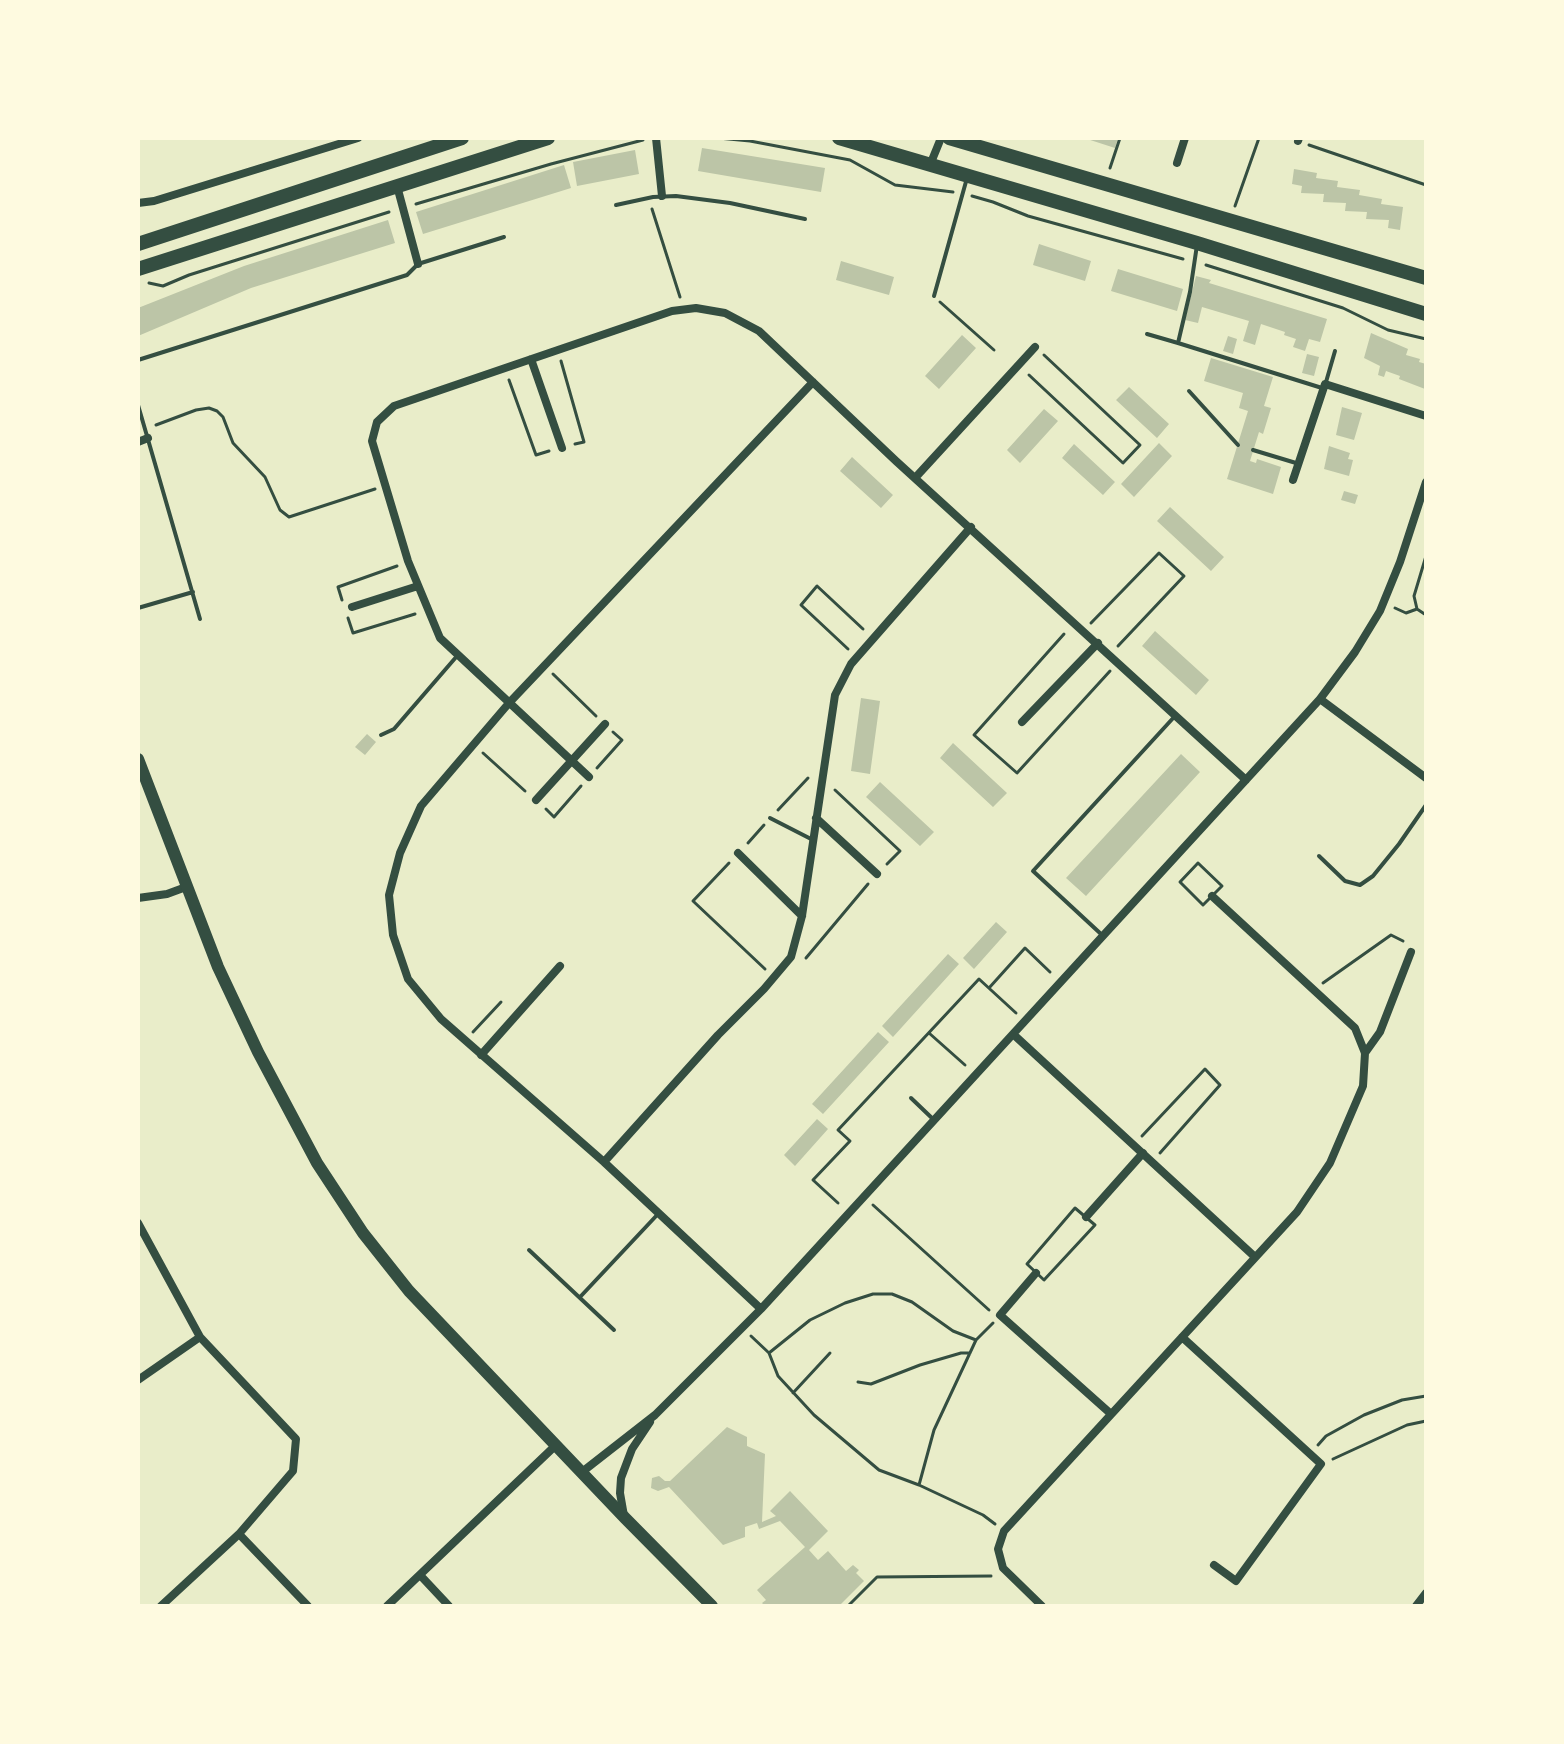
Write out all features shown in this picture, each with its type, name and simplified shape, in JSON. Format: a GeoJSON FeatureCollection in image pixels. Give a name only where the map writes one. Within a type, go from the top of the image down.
{"type":"FeatureCollection","features":[{"type":"Feature","properties":{"kind":"highway"},"geometry":{"type":"LineString","coordinates":[[138,244],[462,138]]}},
{"type":"Feature","properties":{"kind":"highway"},"geometry":{"type":"LineString","coordinates":[[138,269],[548,138]]}},
{"type":"Feature","properties":{"kind":"highway"},"geometry":{"type":"LineString","coordinates":[[839,138],[1426,314]]}},
{"type":"Feature","properties":{"kind":"highway"},"geometry":{"type":"LineString","coordinates":[[949,138],[1426,278]]}},
{"type":"Feature","properties":{"kind":"main road"},"geometry":{"type":"LineString","coordinates":[[138,759],[218,967],[258,1052],[317,1163],[363,1233],[409,1291],[712,1606]]}},
{"type":"Feature","properties":{"kind":"street"},"geometry":{"type":"LineString","coordinates":[[138,203],[154,201],[358,138]]}},
{"type":"Feature","properties":{"kind":"street"},"geometry":{"type":"LineString","coordinates":[[656,138],[662,196]]}},
{"type":"Feature","properties":{"kind":"street"},"geometry":{"type":"LineString","coordinates":[[930,165],[941,138]]}},
{"type":"Feature","properties":{"kind":"street"},"geometry":{"type":"LineString","coordinates":[[986,138],[995,151]]}},
{"type":"Feature","properties":{"kind":"street"},"geometry":{"type":"LineString","coordinates":[[1177,163],[1185,138]]}},
{"type":"Feature","properties":{"kind":"street"},"geometry":{"type":"LineString","coordinates":[[397,185],[418,264]]}},
{"type":"Feature","properties":{"kind":"street"},"geometry":{"type":"LineString","coordinates":[[589,777],[440,638],[418,586],[372,441],[377,422],[394,406],[684,309],[710,309],[750,324],[1246,780]]}},
{"type":"Feature","properties":{"kind":"street"},"geometry":{"type":"LineString","coordinates":[[915,478],[1035,347]]}},
{"type":"Feature","properties":{"kind":"street"},"geometry":{"type":"LineString","coordinates":[[531,359],[562,448]]}},
{"type":"Feature","properties":{"kind":"street"},"geometry":{"type":"LineString","coordinates":[[761,1309],[604,1162],[441,1019],[408,979],[393,935],[389,895],[400,853],[421,806],[509,703],[813,382]]}},
{"type":"Feature","properties":{"kind":"street"},"geometry":{"type":"LineString","coordinates":[[1293,480],[1324,386],[1426,416]]}},
{"type":"Feature","properties":{"kind":"street"},"geometry":{"type":"LineString","coordinates":[[138,442],[147,434]]}},
{"type":"Feature","properties":{"kind":"street"},"geometry":{"type":"LineString","coordinates":[[582,1472],[655,1415],[742,1329],[1320,699],[1355,652],[1383,603],[1426,482]]}},
{"type":"Feature","properties":{"kind":"street"},"geometry":{"type":"LineString","coordinates":[[604,1162],[791,957],[802,916],[835,695],[857,657],[971,527]]}},
{"type":"Feature","properties":{"kind":"street"},"geometry":{"type":"LineString","coordinates":[[352,607],[418,586]]}},
{"type":"Feature","properties":{"kind":"street"},"geometry":{"type":"LineString","coordinates":[[1022,722],[1098,643]]}},
{"type":"Feature","properties":{"kind":"street"},"geometry":{"type":"LineString","coordinates":[[1320,699],[1426,778]]}},
{"type":"Feature","properties":{"kind":"street"},"geometry":{"type":"LineString","coordinates":[[536,800],[605,724]]}},
{"type":"Feature","properties":{"kind":"street"},"geometry":{"type":"LineString","coordinates":[[816,818],[877,874]]}},
{"type":"Feature","properties":{"kind":"street"},"geometry":{"type":"LineString","coordinates":[[738,853],[802,916]]}},
{"type":"Feature","properties":{"kind":"street"},"geometry":{"type":"LineString","coordinates":[[138,898],[167,894],[186,887]]}},
{"type":"Feature","properties":{"kind":"street"},"geometry":{"type":"LineString","coordinates":[[1042,1606],[1011,1576],[998,1558],[999,1539],[1297,1212],[1330,1163],[1363,1086],[1365,1053],[1355,1028],[1212,896]]}},
{"type":"Feature","properties":{"kind":"street"},"geometry":{"type":"LineString","coordinates":[[1365,1053],[1380,1032],[1411,952]]}},
{"type":"Feature","properties":{"kind":"street"},"geometry":{"type":"LineString","coordinates":[[481,1055],[560,966]]}},
{"type":"Feature","properties":{"kind":"street"},"geometry":{"type":"LineString","coordinates":[[1013,1034],[1255,1257]]}},
{"type":"Feature","properties":{"kind":"street"},"geometry":{"type":"LineString","coordinates":[[1086,1217],[1143,1153]]}},
{"type":"Feature","properties":{"kind":"street"},"geometry":{"type":"LineString","coordinates":[[138,1223],[200,1337],[296,1439],[293,1471],[239,1534],[161,1606]]}},
{"type":"Feature","properties":{"kind":"street"},"geometry":{"type":"LineString","coordinates":[[1036,1273],[1000,1315],[1111,1414]]}},
{"type":"Feature","properties":{"kind":"street"},"geometry":{"type":"LineString","coordinates":[[138,1380],[200,1337]]}},
{"type":"Feature","properties":{"kind":"street"},"geometry":{"type":"LineString","coordinates":[[1182,1337],[1321,1464],[1236,1581],[1214,1565]]}},
{"type":"Feature","properties":{"kind":"street"},"geometry":{"type":"LineString","coordinates":[[625,1518],[620,1493],[627,1458],[655,1415]]}},
{"type":"Feature","properties":{"kind":"street"},"geometry":{"type":"LineString","coordinates":[[387,1606],[555,1446]]}},
{"type":"Feature","properties":{"kind":"street"},"geometry":{"type":"LineString","coordinates":[[239,1534],[308,1606]]}},
{"type":"Feature","properties":{"kind":"street"},"geometry":{"type":"LineString","coordinates":[[420,1575],[449,1606]]}},
{"type":"Feature","properties":{"kind":"street"},"geometry":{"type":"LineString","coordinates":[[1416,1606],[1426,1593]]}},
{"type":"Feature","properties":{"kind":"lane"},"geometry":{"type":"LineString","coordinates":[[934,296],[968,176]]}},
{"type":"Feature","properties":{"kind":"lane"},"geometry":{"type":"LineString","coordinates":[[616,205],[676,196],[730,203],[805,219]]}},
{"type":"Feature","properties":{"kind":"lane"},"geometry":{"type":"LineString","coordinates":[[138,360],[407,275],[418,264],[504,237]]}},
{"type":"Feature","properties":{"kind":"lane"},"geometry":{"type":"LineString","coordinates":[[1178,343],[1197,243]]}},
{"type":"Feature","properties":{"kind":"lane"},"geometry":{"type":"LineString","coordinates":[[1147,334],[1324,386],[1335,351]]}},
{"type":"Feature","properties":{"kind":"lane"},"geometry":{"type":"LineString","coordinates":[[1189,391],[1238,445]]}},
{"type":"Feature","properties":{"kind":"lane"},"geometry":{"type":"LineString","coordinates":[[138,405],[200,619]]}},
{"type":"Feature","properties":{"kind":"lane"},"geometry":{"type":"LineString","coordinates":[[1253,450],[1299,463]]}},
{"type":"Feature","properties":{"kind":"lane"},"geometry":{"type":"LineString","coordinates":[[138,608],[193,592]]}},
{"type":"Feature","properties":{"kind":"lane"},"geometry":{"type":"LineString","coordinates":[[381,735],[394,729],[457,656]]}},
{"type":"Feature","properties":{"kind":"lane"},"geometry":{"type":"LineString","coordinates":[[1103,936],[1033,871],[1175,715]]}},
{"type":"Feature","properties":{"kind":"lane"},"geometry":{"type":"LineString","coordinates":[[1319,856],[1345,881],[1360,885],[1373,876],[1426,805]]}},
{"type":"Feature","properties":{"kind":"lane"},"geometry":{"type":"LineString","coordinates":[[770,818],[813,840]]}},
{"type":"Feature","properties":{"kind":"lane"},"geometry":{"type":"LineString","coordinates":[[911,1098],[934,1120]]}},
{"type":"Feature","properties":{"kind":"lane"},"geometry":{"type":"LineString","coordinates":[[581,1296],[658,1214]]}},
{"type":"Feature","properties":{"kind":"lane"},"geometry":{"type":"LineString","coordinates":[[529,1250],[614,1330]]}},
{"type":"Feature","properties":{"kind":"path"},"geometry":{"type":"LineString","coordinates":[[718,138],[850,160],[895,185],[955,192]]}},
{"type":"Feature","properties":{"kind":"path"},"geometry":{"type":"LineString","coordinates":[[1103,182],[1120,138]]}},
{"type":"Feature","properties":{"kind":"path"},"geometry":{"type":"LineString","coordinates":[[1232,219],[1259,138]]}},
{"type":"Feature","properties":{"kind":"path"},"geometry":{"type":"LineString","coordinates":[[1299,140],[1426,185]]}},
{"type":"Feature","properties":{"kind":"path"},"geometry":{"type":"LineString","coordinates":[[649,198],[684,309]]}},
{"type":"Feature","properties":{"kind":"path"},"geometry":{"type":"LineString","coordinates":[[934,296],[994,350]]}},
{"type":"Feature","properties":{"kind":"path"},"geometry":{"type":"LineString","coordinates":[[1019,365],[1123,463],[1140,445],[1035,347]]}},
{"type":"Feature","properties":{"kind":"path"},"geometry":{"type":"LineString","coordinates":[[147,434],[196,410],[209,408],[217,411],[223,417],[233,443],[265,477],[276,503],[289,517],[384,486]]}},
{"type":"Feature","properties":{"kind":"path"},"geometry":{"type":"LineString","coordinates":[[1084,630],[1159,553],[1176,568],[1184,576],[1110,654]]}},
{"type":"Feature","properties":{"kind":"path"},"geometry":{"type":"LineString","coordinates":[[1426,556],[1414,596],[1417,609],[1426,615]]}},
{"type":"Feature","properties":{"kind":"path"},"geometry":{"type":"LineString","coordinates":[[857,657],[801,605],[817,586],[873,638]]}},
{"type":"Feature","properties":{"kind":"path"},"geometry":{"type":"LineString","coordinates":[[1383,603],[1406,613],[1417,609]]}},
{"type":"Feature","properties":{"kind":"path"},"geometry":{"type":"LineString","coordinates":[[1198,863],[1222,886],[1212,896],[1203,905],[1180,882],[1198,863]]}},
{"type":"Feature","properties":{"kind":"path"},"geometry":{"type":"LineString","coordinates":[[1313,989],[1391,935],[1413,945],[1411,952]]}},
{"type":"Feature","properties":{"kind":"path"},"geometry":{"type":"LineString","coordinates":[[989,988],[1025,948],[1061,982]]}},
{"type":"Feature","properties":{"kind":"path"},"geometry":{"type":"LineString","coordinates":[[838,1203],[813,1180],[850,1141],[838,1130],[979,979],[1025,1021]]}},
{"type":"Feature","properties":{"kind":"path"},"geometry":{"type":"LineString","coordinates":[[465,1041],[501,1002]]}},
{"type":"Feature","properties":{"kind":"path"},"geometry":{"type":"LineString","coordinates":[[929,1033],[976,1074]]}},
{"type":"Feature","properties":{"kind":"path"},"geometry":{"type":"LineString","coordinates":[[1134,1145],[1205,1069],[1220,1085],[1152,1162]]}},
{"type":"Feature","properties":{"kind":"path"},"geometry":{"type":"LineString","coordinates":[[863,1196],[985,1308],[1000,1315],[976,1340],[934,1430],[919,1485]]}},
{"type":"Feature","properties":{"kind":"path"},"geometry":{"type":"LineString","coordinates":[[1075,1208],[1095,1225],[1044,1280],[1036,1273],[1027,1264],[1075,1208]]}},
{"type":"Feature","properties":{"kind":"path"},"geometry":{"type":"LineString","coordinates":[[769,1353],[810,1320],[873,1294],[892,1294],[912,1302],[953,1331],[976,1340]]}},
{"type":"Feature","properties":{"kind":"path"},"geometry":{"type":"LineString","coordinates":[[742,1329],[769,1353],[778,1376],[814,1415],[879,1470],[983,1515],[1004,1531]]}},
{"type":"Feature","properties":{"kind":"path"},"geometry":{"type":"LineString","coordinates":[[793,1393],[830,1353]]}},
{"type":"Feature","properties":{"kind":"path"},"geometry":{"type":"LineString","coordinates":[[858,1382],[871,1384],[920,1365],[970,1353]]}},
{"type":"Feature","properties":{"kind":"path"},"geometry":{"type":"LineString","coordinates":[[1310,1453],[1326,1436],[1364,1415],[1402,1400],[1426,1396]]}},
{"type":"Feature","properties":{"kind":"path"},"geometry":{"type":"LineString","coordinates":[[1321,1464],[1407,1425],[1426,1421]]}},
{"type":"Feature","properties":{"kind":"path"},"geometry":{"type":"LineString","coordinates":[[848,1606],[877,1577],[1011,1576]]}},
{"type":"Feature","properties":{"kind":"building"},"geometry":{"type":"Polygon","coordinates":[[[1084,138],[1118,138],[1115,148],[1084,138]]]}},
{"type":"Feature","properties":{"kind":"building"},"geometry":{"type":"Polygon","coordinates":[[[702,148],[825,168],[821,192],[698,171],[702,148]]]}},
{"type":"Feature","properties":{"kind":"building"},"geometry":{"type":"Polygon","coordinates":[[[635,150],[639,174],[577,186],[573,162],[635,150]]]}},
{"type":"Feature","properties":{"kind":"building"},"geometry":{"type":"Polygon","coordinates":[[[564,165],[571,188],[423,234],[416,212],[564,165]]]}},
{"type":"Feature","properties":{"kind":"building"},"geometry":{"type":"Polygon","coordinates":[[[1294,169],[1317,173],[1316,178],[1338,181],[1337,187],[1360,190],[1359,195],[1382,199],[1381,204],[1403,207],[1400,230],[1388,228],[1389,220],[1366,219],[1367,212],[1345,211],[1346,203],[1323,202],[1324,194],[1301,193],[1302,186],[1292,184],[1294,169]]]}},
{"type":"Feature","properties":{"kind":"building"},"geometry":{"type":"Polygon","coordinates":[[[388,220],[395,243],[251,288],[138,336],[138,308],[244,266],[388,220]]]}},
{"type":"Feature","properties":{"kind":"building"},"geometry":{"type":"Polygon","coordinates":[[[1039,244],[1091,261],[1085,281],[1033,265],[1039,244]]]}},
{"type":"Feature","properties":{"kind":"building"},"geometry":{"type":"Polygon","coordinates":[[[841,261],[894,277],[889,295],[836,280],[841,261]]]}},
{"type":"Feature","properties":{"kind":"building"},"geometry":{"type":"Polygon","coordinates":[[[1118,269],[1183,289],[1177,311],[1111,291],[1118,269]]]}},
{"type":"Feature","properties":{"kind":"building"},"geometry":{"type":"Polygon","coordinates":[[[1196,276],[1211,280],[1209,283],[1327,319],[1320,342],[1309,339],[1305,351],[1293,347],[1296,339],[1284,335],[1285,332],[1261,324],[1255,345],[1243,341],[1249,321],[1202,307],[1198,323],[1185,320],[1196,276]]]}},
{"type":"Feature","properties":{"kind":"building"},"geometry":{"type":"Polygon","coordinates":[[[1371,333],[1408,349],[1406,355],[1426,364],[1425,389],[1386,371],[1384,377],[1378,375],[1380,366],[1364,358],[1371,333]]]}},
{"type":"Feature","properties":{"kind":"building"},"geometry":{"type":"Polygon","coordinates":[[[962,335],[976,348],[939,389],[925,376],[962,335]]]}},
{"type":"Feature","properties":{"kind":"building"},"geometry":{"type":"Polygon","coordinates":[[[1228,336],[1237,339],[1233,354],[1223,351],[1228,336]]]}},
{"type":"Feature","properties":{"kind":"building"},"geometry":{"type":"Polygon","coordinates":[[[1307,354],[1319,357],[1314,376],[1302,373],[1307,354]]]}},
{"type":"Feature","properties":{"kind":"building"},"geometry":{"type":"Polygon","coordinates":[[[1211,358],[1273,377],[1264,406],[1271,408],[1250,461],[1256,463],[1257,459],[1281,467],[1273,494],[1227,479],[1248,411],[1239,408],[1243,393],[1204,381],[1211,358]]]}},
{"type":"Feature","properties":{"kind":"building"},"geometry":{"type":"Polygon","coordinates":[[[1129,387],[1169,424],[1157,438],[1116,400],[1129,387]]]}},
{"type":"Feature","properties":{"kind":"building"},"geometry":{"type":"Polygon","coordinates":[[[1342,407],[1362,413],[1354,440],[1336,435],[1342,407]]]}},
{"type":"Feature","properties":{"kind":"building"},"geometry":{"type":"Polygon","coordinates":[[[1044,409],[1058,421],[1020,463],[1007,450],[1044,409]]]}},
{"type":"Feature","properties":{"kind":"building"},"geometry":{"type":"Polygon","coordinates":[[[1159,443],[1172,456],[1134,497],[1121,484],[1159,443]]]}},
{"type":"Feature","properties":{"kind":"building"},"geometry":{"type":"Polygon","coordinates":[[[1074,444],[1115,482],[1103,495],[1062,458],[1074,444]]]}},
{"type":"Feature","properties":{"kind":"building"},"geometry":{"type":"Polygon","coordinates":[[[1329,446],[1350,453],[1348,459],[1353,460],[1349,476],[1324,469],[1329,446]]]}},
{"type":"Feature","properties":{"kind":"building"},"geometry":{"type":"Polygon","coordinates":[[[852,457],[893,495],[881,508],[840,471],[852,457]]]}},
{"type":"Feature","properties":{"kind":"building"},"geometry":{"type":"Polygon","coordinates":[[[1344,491],[1358,495],[1355,504],[1341,500],[1344,491]]]}},
{"type":"Feature","properties":{"kind":"building"},"geometry":{"type":"Polygon","coordinates":[[[1170,507],[1224,557],[1211,571],[1157,521],[1170,507]]]}},
{"type":"Feature","properties":{"kind":"building"},"geometry":{"type":"Polygon","coordinates":[[[1155,631],[1209,680],[1196,695],[1142,646],[1155,631]]]}},
{"type":"Feature","properties":{"kind":"building"},"geometry":{"type":"Polygon","coordinates":[[[861,698],[880,701],[870,774],[851,771],[861,698]]]}},
{"type":"Feature","properties":{"kind":"building"},"geometry":{"type":"Polygon","coordinates":[[[367,734],[376,742],[365,755],[355,747],[367,734]]]}},
{"type":"Feature","properties":{"kind":"building"},"geometry":{"type":"Polygon","coordinates":[[[953,743],[1007,793],[993,807],[940,758],[953,743]]]}},
{"type":"Feature","properties":{"kind":"building"},"geometry":{"type":"Polygon","coordinates":[[[1181,754],[1200,772],[1086,896],[1066,878],[1181,754]]]}},
{"type":"Feature","properties":{"kind":"building"},"geometry":{"type":"Polygon","coordinates":[[[880,782],[934,832],[920,846],[866,797],[880,782]]]}},
{"type":"Feature","properties":{"kind":"building"},"geometry":{"type":"Polygon","coordinates":[[[996,922],[1007,932],[974,969],[963,958],[996,922]]]}},
{"type":"Feature","properties":{"kind":"building"},"geometry":{"type":"Polygon","coordinates":[[[948,954],[959,964],[893,1037],[882,1026],[948,954]]]}},
{"type":"Feature","properties":{"kind":"building"},"geometry":{"type":"Polygon","coordinates":[[[878,1032],[889,1042],[823,1114],[812,1104],[878,1032]]]}},
{"type":"Feature","properties":{"kind":"building"},"geometry":{"type":"Polygon","coordinates":[[[817,1119],[828,1129],[795,1166],[784,1155],[817,1119]]]}},
{"type":"Feature","properties":{"kind":"building"},"geometry":{"type":"Polygon","coordinates":[[[727,1427],[747,1437],[747,1446],[765,1454],[762,1522],[776,1516],[770,1511],[790,1491],[828,1531],[809,1550],[818,1560],[828,1551],[846,1571],[853,1565],[859,1570],[856,1573],[864,1581],[839,1606],[765,1606],[762,1603],[766,1600],[757,1590],[805,1547],[780,1521],[759,1529],[757,1523],[745,1527],[745,1537],[723,1545],[669,1487],[658,1491],[651,1488],[652,1478],[659,1476],[670,1481],[727,1427]]]}}]}
